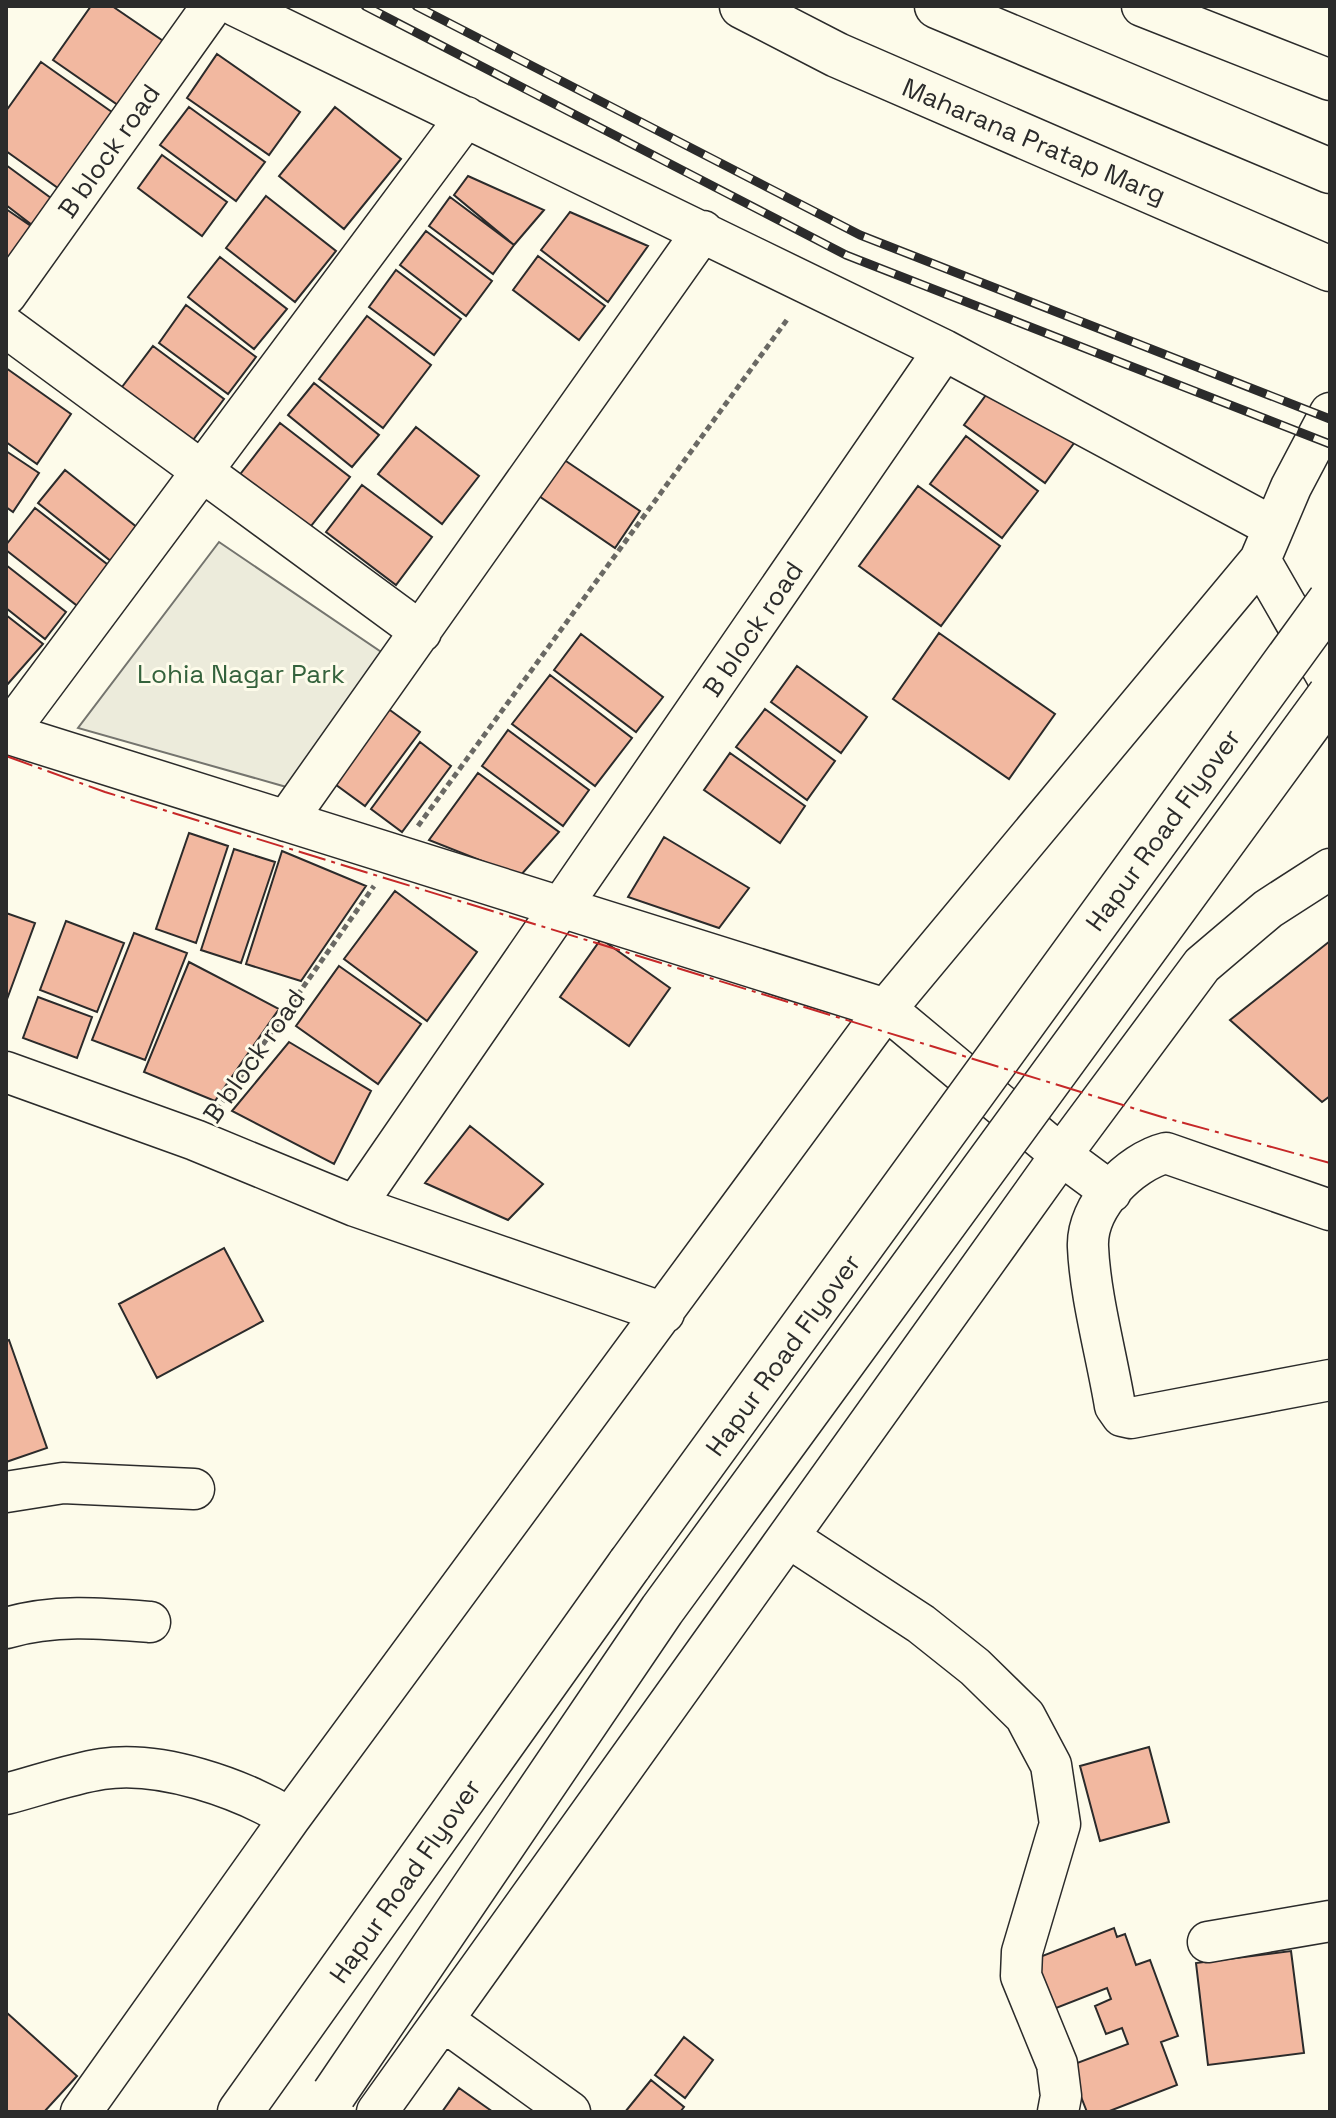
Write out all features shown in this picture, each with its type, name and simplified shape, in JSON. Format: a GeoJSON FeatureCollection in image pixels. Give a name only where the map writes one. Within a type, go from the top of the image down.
{"type":"FeatureCollection","features":[{"type":"Feature","properties":{"kind":"main road","name":"Maharana Pratap Marg"},"geometry":{"type":"LineString","coordinates":[[742,6],[837,55],[1330,269]]}},
{"type":"Feature","properties":{"kind":"main road"},"geometry":{"type":"LineString","coordinates":[[937,6],[1330,171]]}},
{"type":"Feature","properties":{"kind":"main road","name":"Hapur Road Flyover"},"geometry":{"type":"LineString","coordinates":[[240,2112],[630,1564],[1330,601]]}},
{"type":"Feature","properties":{"kind":"main road","name":"Hapur Road Flyover"},"geometry":{"type":"LineString","coordinates":[[328,2103],[662,1610],[1330,695]]}},
{"type":"Feature","properties":{"kind":"street","name":"B block road"},"geometry":{"type":"LineString","coordinates":[[6,295],[212,6]]}},
{"type":"Feature","properties":{"kind":"street"},"geometry":{"type":"LineString","coordinates":[[236,6],[944,350],[1266,544],[1330,682]]}},
{"type":"Feature","properties":{"kind":"street"},"geometry":{"type":"LineString","coordinates":[[1142,6],[1330,80]]}},
{"type":"Feature","properties":{"kind":"street"},"geometry":{"type":"LineString","coordinates":[[466,117],[6,733],[886,1009],[1053,1167],[1104,1202]]}},
{"type":"Feature","properties":{"kind":"street"},"geometry":{"type":"LineString","coordinates":[[286,821],[703,231]]}},
{"type":"Feature","properties":{"kind":"street"},"geometry":{"type":"LineString","coordinates":[[6,327],[421,632]]}},
{"type":"Feature","properties":{"kind":"street","name":"B block road"},"geometry":{"type":"LineString","coordinates":[[355,1206],[944,350]]}},
{"type":"Feature","properties":{"kind":"street"},"geometry":{"type":"LineString","coordinates":[[81,2112],[290,1818],[886,1009],[1266,544],[1330,413]]}},
{"type":"Feature","properties":{"kind":"street"},"geometry":{"type":"LineString","coordinates":[[377,2112],[1053,1167],[1202,965],[1268,909],[1330,869]]}},
{"type":"Feature","properties":{"kind":"street"},"geometry":{"type":"LineString","coordinates":[[6,1072],[195,1140],[355,1206],[664,1313]]}},
{"type":"Feature","properties":{"kind":"street"},"geometry":{"type":"LineString","coordinates":[[1330,1210],[1166,1153],[1134,1167],[1104,1202],[1087,1246],[1115,1406],[1122,1416],[1131,1418],[1330,1380]]}},
{"type":"Feature","properties":{"kind":"street"},"geometry":{"type":"LineString","coordinates":[[6,1492],[63,1483],[194,1489]]}},
{"type":"Feature","properties":{"kind":"street"},"geometry":{"type":"LineString","coordinates":[[788,1537],[921,1624],[975,1667],[1025,1716],[1051,1765],[1060,1824],[1022,1952],[1021,1976],[1057,2064],[1062,2107]]}},
{"type":"Feature","properties":{"kind":"street"},"geometry":{"type":"LineString","coordinates":[[6,1628],[47,1619],[80,1617],[150,1622]]}},
{"type":"Feature","properties":{"kind":"street"},"geometry":{"type":"LineString","coordinates":[[6,1794],[103,1769],[145,1768],[256,1797],[290,1818]]}},
{"type":"Feature","properties":{"kind":"street"},"geometry":{"type":"LineString","coordinates":[[1208,1942],[1330,1921]]}},
{"type":"Feature","properties":{"kind":"street"},"geometry":{"type":"LineString","coordinates":[[444,2021],[570,2112]]}},
{"type":"Feature","properties":{"kind":"path","name":"B block road"},"geometry":{"type":"LineString","coordinates":[[195,1140],[397,855],[812,285]]}},
{"type":"Feature","properties":{"kind":"green space","name":"Lohia Nagar Park"},"geometry":{"type":"Polygon","coordinates":[[[219,542],[393,660],[290,788],[78,728],[219,542]]]}},
{"type":"Feature","properties":{"kind":"building"},"geometry":{"type":"Polygon","coordinates":[[[91,6],[112,6],[172,47],[128,112],[53,60],[91,6]]]}},
{"type":"Feature","properties":{"kind":"building"},"geometry":{"type":"Polygon","coordinates":[[[217,54],[300,112],[269,155],[187,98],[217,54]]]}},
{"type":"Feature","properties":{"kind":"building"},"geometry":{"type":"Polygon","coordinates":[[[41,62],[126,122],[72,198],[6,151],[6,111],[41,62]]]}},
{"type":"Feature","properties":{"kind":"building"},"geometry":{"type":"Polygon","coordinates":[[[189,107],[265,162],[236,201],[160,145],[189,107]]]}},
{"type":"Feature","properties":{"kind":"building"},"geometry":{"type":"Polygon","coordinates":[[[335,107],[401,159],[344,229],[279,176],[335,107]]]}},
{"type":"Feature","properties":{"kind":"building"},"geometry":{"type":"Polygon","coordinates":[[[162,155],[227,202],[202,236],[138,188],[162,155]]]}},
{"type":"Feature","properties":{"kind":"building"},"geometry":{"type":"Polygon","coordinates":[[[6,165],[55,201],[36,228],[6,205],[6,165]]]}},
{"type":"Feature","properties":{"kind":"building"},"geometry":{"type":"Polygon","coordinates":[[[468,176],[544,210],[514,245],[454,195],[468,176]]]}},
{"type":"Feature","properties":{"kind":"building"},"geometry":{"type":"Polygon","coordinates":[[[266,196],[336,251],[295,302],[226,248],[266,196]]]}},
{"type":"Feature","properties":{"kind":"building"},"geometry":{"type":"Polygon","coordinates":[[[450,197],[514,245],[493,274],[429,226],[450,197]]]}},
{"type":"Feature","properties":{"kind":"building"},"geometry":{"type":"Polygon","coordinates":[[[6,209],[44,235],[6,278],[6,209]]]}},
{"type":"Feature","properties":{"kind":"building"},"geometry":{"type":"Polygon","coordinates":[[[570,212],[648,246],[608,302],[541,250],[570,212]]]}},
{"type":"Feature","properties":{"kind":"building"},"geometry":{"type":"Polygon","coordinates":[[[426,231],[492,281],[466,316],[400,265],[426,231]]]}},
{"type":"Feature","properties":{"kind":"building"},"geometry":{"type":"Polygon","coordinates":[[[538,256],[605,306],[579,340],[513,290],[538,256]]]}},
{"type":"Feature","properties":{"kind":"building"},"geometry":{"type":"Polygon","coordinates":[[[220,257],[287,309],[254,349],[188,297],[220,257]]]}},
{"type":"Feature","properties":{"kind":"building"},"geometry":{"type":"Polygon","coordinates":[[[396,270],[461,319],[434,355],[369,307],[396,270]]]}},
{"type":"Feature","properties":{"kind":"building"},"geometry":{"type":"Polygon","coordinates":[[[186,305],[256,357],[228,394],[159,343],[186,305]]]}},
{"type":"Feature","properties":{"kind":"building"},"geometry":{"type":"Polygon","coordinates":[[[367,316],[431,365],[383,428],[319,379],[367,316]]]}},
{"type":"Feature","properties":{"kind":"building"},"geometry":{"type":"Polygon","coordinates":[[[153,346],[224,399],[190,444],[119,391],[153,346]]]}},
{"type":"Feature","properties":{"kind":"building"},"geometry":{"type":"Polygon","coordinates":[[[6,368],[71,414],[37,464],[6,442],[6,368]]]}},
{"type":"Feature","properties":{"kind":"building"},"geometry":{"type":"Polygon","coordinates":[[[997,380],[1077,439],[1045,483],[964,425],[997,380]]]}},
{"type":"Feature","properties":{"kind":"building"},"geometry":{"type":"Polygon","coordinates":[[[314,383],[379,435],[352,467],[288,415],[314,383]]]}},
{"type":"Feature","properties":{"kind":"building"},"geometry":{"type":"Polygon","coordinates":[[[280,423],[350,477],[307,531],[238,477],[280,423]]]}},
{"type":"Feature","properties":{"kind":"building"},"geometry":{"type":"Polygon","coordinates":[[[416,427],[479,476],[442,524],[378,474],[416,427]]]}},
{"type":"Feature","properties":{"kind":"building"},"geometry":{"type":"Polygon","coordinates":[[[966,436],[1038,491],[1002,538],[930,484],[966,436]]]}},
{"type":"Feature","properties":{"kind":"building"},"geometry":{"type":"Polygon","coordinates":[[[6,451],[39,473],[13,512],[6,507],[6,451]]]}},
{"type":"Feature","properties":{"kind":"building"},"geometry":{"type":"Polygon","coordinates":[[[557,455],[640,511],[615,548],[533,492],[557,455]]]}},
{"type":"Feature","properties":{"kind":"building"},"geometry":{"type":"Polygon","coordinates":[[[65,470],[143,532],[117,566],[38,503],[65,470]]]}},
{"type":"Feature","properties":{"kind":"building"},"geometry":{"type":"Polygon","coordinates":[[[362,485],[432,537],[396,585],[326,532],[362,485]]]}},
{"type":"Feature","properties":{"kind":"building"},"geometry":{"type":"Polygon","coordinates":[[[918,486],[1000,546],[941,626],[859,566],[918,486]]]}},
{"type":"Feature","properties":{"kind":"building"},"geometry":{"type":"Polygon","coordinates":[[[35,508],[112,568],[80,608],[6,550],[6,545],[35,508]]]}},
{"type":"Feature","properties":{"kind":"building"},"geometry":{"type":"Polygon","coordinates":[[[6,565],[66,612],[45,639],[6,608],[6,565]]]}},
{"type":"Feature","properties":{"kind":"building"},"geometry":{"type":"Polygon","coordinates":[[[6,615],[43,644],[6,686],[6,615]]]}},
{"type":"Feature","properties":{"kind":"building"},"geometry":{"type":"Polygon","coordinates":[[[939,633],[1055,714],[1009,779],[893,699],[939,633]]]}},
{"type":"Feature","properties":{"kind":"building"},"geometry":{"type":"Polygon","coordinates":[[[581,634],[663,697],[636,732],[554,670],[581,634]]]}},
{"type":"Feature","properties":{"kind":"building"},"geometry":{"type":"Polygon","coordinates":[[[797,666],[867,717],[841,753],[771,702],[797,666]]]}},
{"type":"Feature","properties":{"kind":"building"},"geometry":{"type":"Polygon","coordinates":[[[550,675],[632,738],[595,786],[512,724],[550,675]]]}},
{"type":"Feature","properties":{"kind":"building"},"geometry":{"type":"Polygon","coordinates":[[[383,705],[420,732],[365,806],[328,779],[383,705]]]}},
{"type":"Feature","properties":{"kind":"building"},"geometry":{"type":"Polygon","coordinates":[[[765,709],[835,761],[807,800],[736,747],[765,709]]]}},
{"type":"Feature","properties":{"kind":"building"},"geometry":{"type":"Polygon","coordinates":[[[508,730],[589,790],[563,826],[482,766],[508,730]]]}},
{"type":"Feature","properties":{"kind":"building"},"geometry":{"type":"Polygon","coordinates":[[[420,742],[451,766],[402,832],[371,809],[420,742]]]}},
{"type":"Feature","properties":{"kind":"building"},"geometry":{"type":"Polygon","coordinates":[[[730,753],[805,806],[780,843],[704,790],[730,753]]]}},
{"type":"Feature","properties":{"kind":"building"},"geometry":{"type":"Polygon","coordinates":[[[478,773],[559,832],[520,876],[429,840],[478,773]]]}},
{"type":"Feature","properties":{"kind":"building"},"geometry":{"type":"Polygon","coordinates":[[[189,833],[228,846],[196,943],[156,929],[189,833]]]}},
{"type":"Feature","properties":{"kind":"building"},"geometry":{"type":"Polygon","coordinates":[[[664,837],[749,888],[719,928],[628,897],[664,837]]]}},
{"type":"Feature","properties":{"kind":"building"},"geometry":{"type":"Polygon","coordinates":[[[234,849],[275,862],[241,963],[201,950],[234,849]]]}},
{"type":"Feature","properties":{"kind":"building"},"geometry":{"type":"Polygon","coordinates":[[[282,851],[366,886],[301,981],[246,964],[282,851]]]}},
{"type":"Feature","properties":{"kind":"building"},"geometry":{"type":"Polygon","coordinates":[[[395,891],[477,952],[427,1021],[344,959],[395,891]]]}},
{"type":"Feature","properties":{"kind":"building"},"geometry":{"type":"Polygon","coordinates":[[[6,913],[35,923],[6,1002],[6,913]]]}},
{"type":"Feature","properties":{"kind":"building"},"geometry":{"type":"Polygon","coordinates":[[[66,921],[124,943],[97,1012],[40,990],[66,921]]]}},
{"type":"Feature","properties":{"kind":"building"},"geometry":{"type":"Polygon","coordinates":[[[134,933],[187,953],[145,1060],[92,1040],[134,933]]]}},
{"type":"Feature","properties":{"kind":"building"},"geometry":{"type":"Polygon","coordinates":[[[601,939],[670,988],[629,1046],[560,997],[601,939]]]}},
{"type":"Feature","properties":{"kind":"building"},"geometry":{"type":"Polygon","coordinates":[[[1330,941],[1330,1096],[1322,1102],[1230,1020],[1330,941]]]}},
{"type":"Feature","properties":{"kind":"building"},"geometry":{"type":"Polygon","coordinates":[[[189,962],[279,1009],[215,1101],[144,1072],[189,962]]]}},
{"type":"Feature","properties":{"kind":"building"},"geometry":{"type":"Polygon","coordinates":[[[339,966],[421,1024],[378,1084],[296,1026],[339,966]]]}},
{"type":"Feature","properties":{"kind":"building"},"geometry":{"type":"Polygon","coordinates":[[[38,997],[92,1017],[77,1058],[23,1038],[38,997]]]}},
{"type":"Feature","properties":{"kind":"building"},"geometry":{"type":"Polygon","coordinates":[[[289,1042],[371,1091],[334,1164],[232,1111],[289,1042]]]}},
{"type":"Feature","properties":{"kind":"building"},"geometry":{"type":"Polygon","coordinates":[[[470,1126],[543,1184],[508,1220],[425,1183],[470,1126]]]}},
{"type":"Feature","properties":{"kind":"building"},"geometry":{"type":"Polygon","coordinates":[[[224,1248],[263,1321],[157,1378],[119,1304],[224,1248]]]}},
{"type":"Feature","properties":{"kind":"building"},"geometry":{"type":"Polygon","coordinates":[[[9,1340],[47,1448],[6,1462],[6,1341],[9,1340]]]}},
{"type":"Feature","properties":{"kind":"building"},"geometry":{"type":"Polygon","coordinates":[[[1149,1747],[1169,1822],[1100,1841],[1080,1766],[1149,1747]]]}},
{"type":"Feature","properties":{"kind":"building"},"geometry":{"type":"Polygon","coordinates":[[[1114,1928],[1117,1937],[1125,1934],[1136,1965],[1150,1960],[1178,2036],[1161,2042],[1177,2085],[1107,2112],[1087,2112],[1069,2066],[1128,2044],[1122,2028],[1106,2034],[1095,2006],[1111,1999],[1107,1988],[1051,2010],[1032,1960],[1114,1928]]]}},
{"type":"Feature","properties":{"kind":"building"},"geometry":{"type":"Polygon","coordinates":[[[1291,1951],[1304,2053],[1208,2065],[1196,1963],[1291,1951]]]}},
{"type":"Feature","properties":{"kind":"building"},"geometry":{"type":"Polygon","coordinates":[[[6,2012],[77,2076],[44,2112],[6,2112],[6,2012]]]}},
{"type":"Feature","properties":{"kind":"building"},"geometry":{"type":"Polygon","coordinates":[[[684,2037],[713,2060],[685,2098],[655,2075],[684,2037]]]}},
{"type":"Feature","properties":{"kind":"building"},"geometry":{"type":"Polygon","coordinates":[[[651,2080],[684,2107],[680,2112],[625,2112],[651,2080]]]}},
{"type":"Feature","properties":{"kind":"building"},"geometry":{"type":"Polygon","coordinates":[[[459,2088],[493,2112],[442,2112],[459,2088]]]}},
{"type":"Feature","properties":{"kind":"railway"},"geometry":{"type":"LineString","coordinates":[[365,6],[846,255],[1330,444]]}},
{"type":"Feature","properties":{"kind":"railway"},"geometry":{"type":"LineString","coordinates":[[416,6],[860,235],[1330,419]]}},
{"type":"Feature","properties":{"kind":"power"},"geometry":{"type":"LineString","coordinates":[[6,756],[105,792],[1162,1117],[1330,1163]]}}]}
